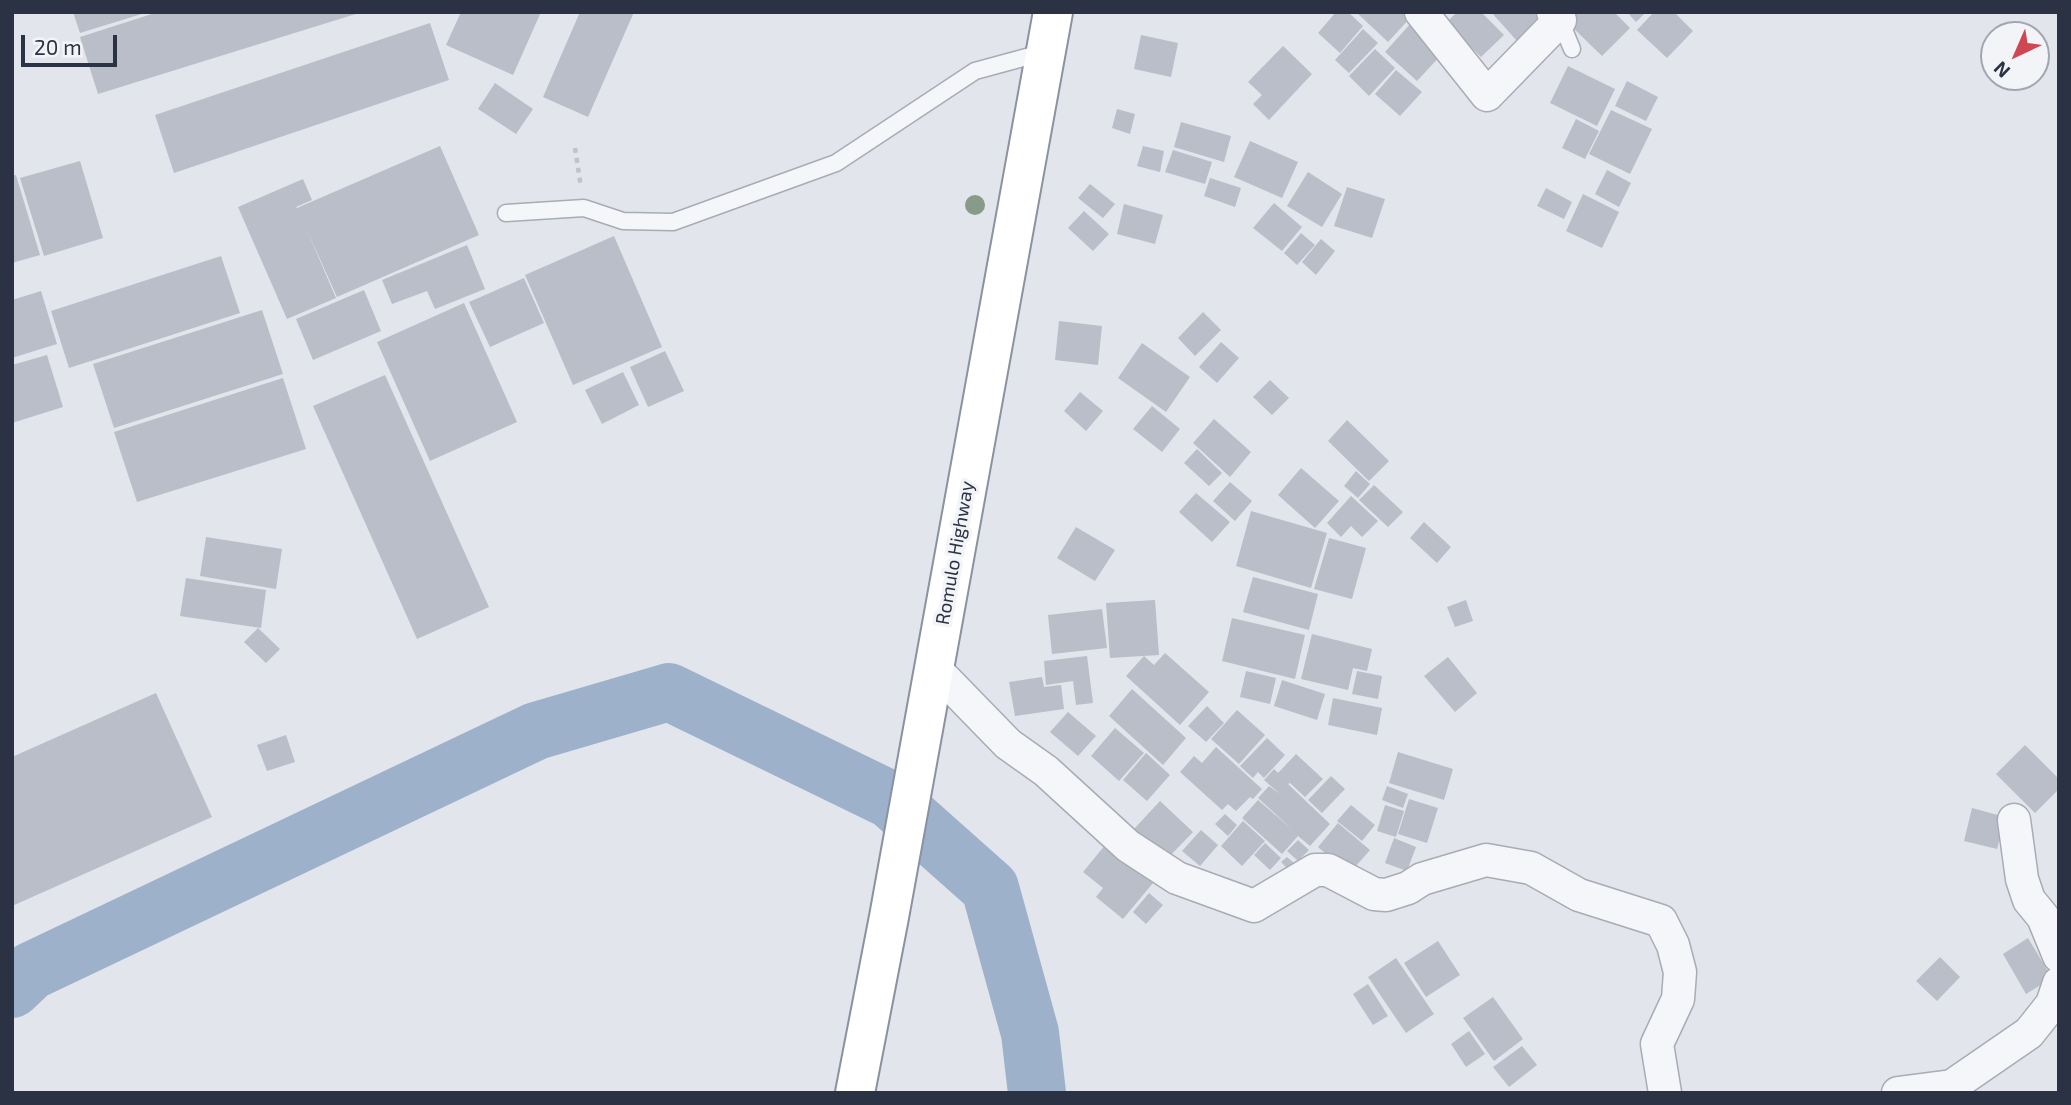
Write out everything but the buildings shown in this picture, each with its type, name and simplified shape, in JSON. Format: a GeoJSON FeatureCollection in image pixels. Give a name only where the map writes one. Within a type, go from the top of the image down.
{"type":"FeatureCollection","features":[{"type":"Feature","properties":{"kind":"highway","name":"Romulo Highway"},"geometry":{"type":"LineString","coordinates":[[855,1093],[1053,12]]}},
{"type":"Feature","properties":{"kind":"street"},"geometry":{"type":"LineString","coordinates":[[1421,12],[1487,95],[1564,23]]}},
{"type":"Feature","properties":{"kind":"street"},"geometry":{"type":"LineString","coordinates":[[930,686],[1046,771],[1128,846],[1177,878],[1254,906],[1315,870],[1328,870],[1374,894],[1386,895],[1408,888],[1422,879],[1486,860],[1531,868],[1579,895],[1661,921],[1673,945],[1680,972],[1678,999],[1657,1044],[1665,1093]]}},
{"type":"Feature","properties":{"kind":"street"},"geometry":{"type":"LineString","coordinates":[[2014,820],[2022,879],[2029,900],[2043,917],[2059,956]]}},
{"type":"Feature","properties":{"kind":"street"},"geometry":{"type":"LineString","coordinates":[[1898,1093],[1952,1086],[2029,1032],[2052,1004],[2059,984]]}},
{"type":"Feature","properties":{"kind":"lane"},"geometry":{"type":"LineString","coordinates":[[506,213],[584,208],[623,221],[673,222],[836,163],[975,71],[1045,52]]}},
{"type":"Feature","properties":{"kind":"path"},"geometry":{"type":"LineString","coordinates":[[575,148],[584,208]]}},
{"type":"Feature","properties":{"kind":"waterway"},"geometry":{"type":"LineString","coordinates":[[12,989],[31,971],[536,731],[669,692],[891,800],[990,888],[1030,1033],[1037,1093]]}}]}
